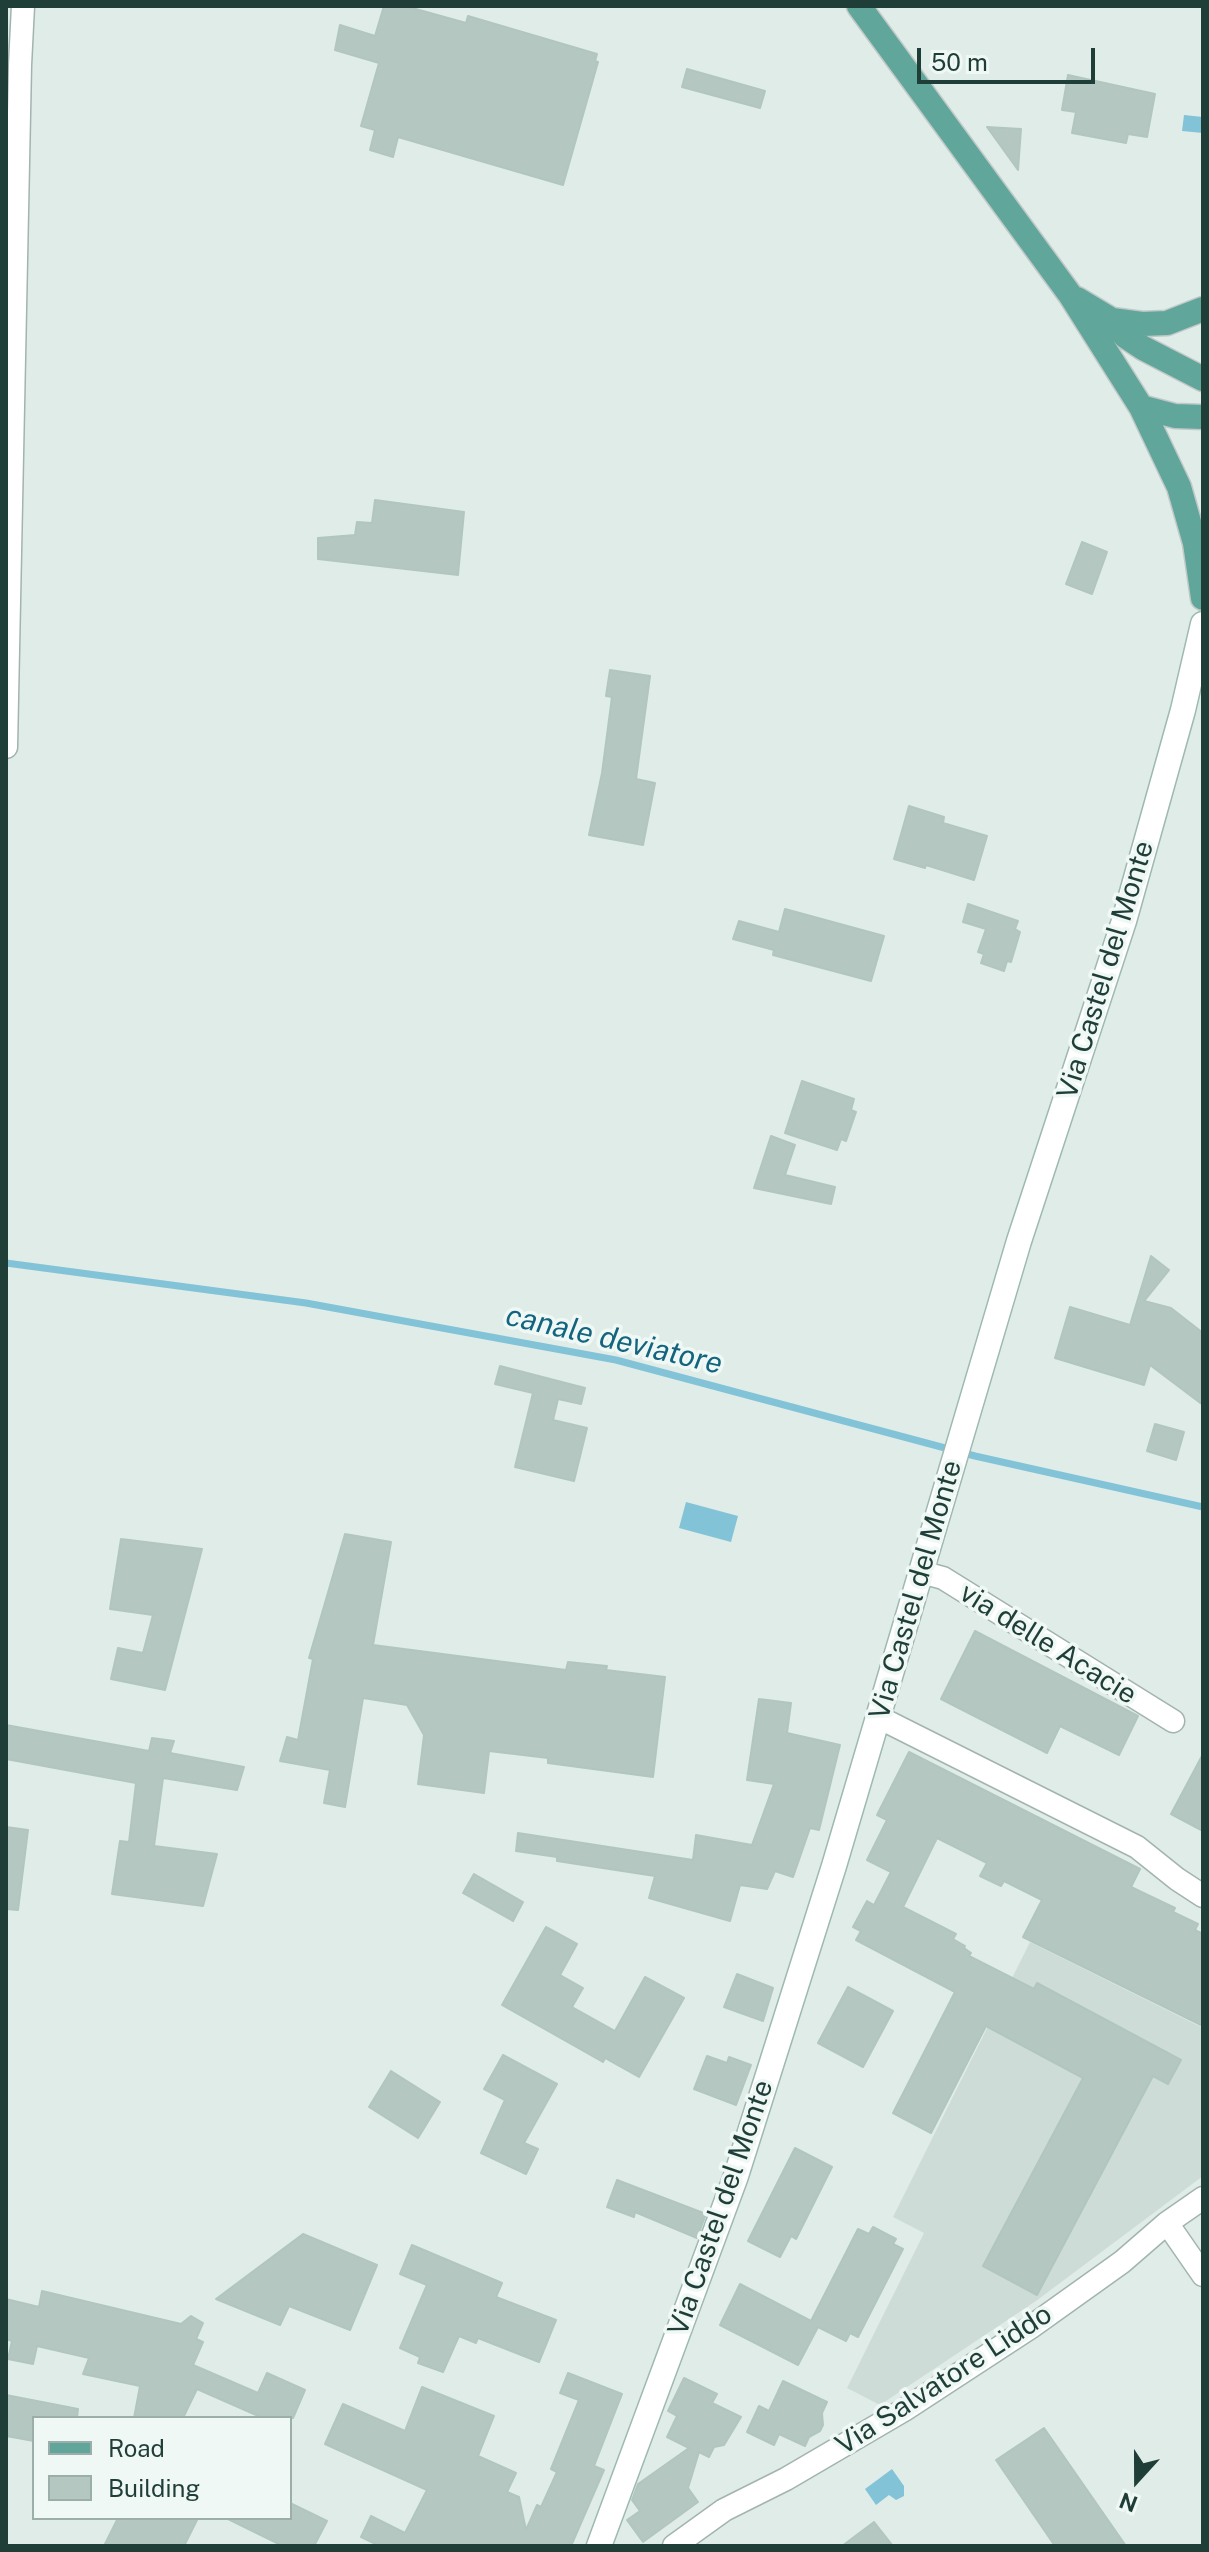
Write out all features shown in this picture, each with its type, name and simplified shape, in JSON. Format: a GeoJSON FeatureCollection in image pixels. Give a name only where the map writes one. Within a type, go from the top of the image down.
{"type":"FeatureCollection","features":[{"type":"Feature","properties":{"kind":"main road"},"geometry":{"type":"LineString","coordinates":[[862,8],[1071,296],[1141,407],[1179,487],[1195,543],[1203,598]]}},
{"type":"Feature","properties":{"kind":"main road"},"geometry":{"type":"LineString","coordinates":[[1071,296],[1112,320],[1125,336],[1143,348],[1203,379]]}},
{"type":"Feature","properties":{"kind":"main road"},"geometry":{"type":"LineString","coordinates":[[1112,320],[1167,323],[1203,309]]}},
{"type":"Feature","properties":{"kind":"main road"},"geometry":{"type":"LineString","coordinates":[[1141,407],[1175,416],[1203,417]]}},
{"type":"Feature","properties":{"kind":"main road","name":"Via Castel del Monte"},"geometry":{"type":"LineString","coordinates":[[599,2546],[736,2176],[834,1866],[1019,1241],[1124,921],[1183,710],[1203,624]]}},
{"type":"Feature","properties":{"kind":"street"},"geometry":{"type":"LineString","coordinates":[[6,747],[23,6]]}},
{"type":"Feature","properties":{"kind":"street","name":"via delle Acacie"},"geometry":{"type":"LineString","coordinates":[[921,1572],[943,1578],[1173,1721]]}},
{"type":"Feature","properties":{"kind":"street"},"geometry":{"type":"LineString","coordinates":[[878,1717],[1137,1847],[1203,1896]]}},
{"type":"Feature","properties":{"kind":"street","name":"Via Salvatore Liddo"},"geometry":{"type":"LineString","coordinates":[[674,2546],[724,2510],[786,2479],[904,2410],[1122,2262],[1167,2223],[1203,2198]]}},
{"type":"Feature","properties":{"kind":"street"},"geometry":{"type":"LineString","coordinates":[[1167,2223],[1203,2275]]}},
{"type":"Feature","properties":{"kind":"shaded area"},"geometry":{"type":"Polygon","coordinates":[[[1030,1942],[1203,2028],[1203,2176],[1036,2301],[880,2405],[847,2388],[924,2233],[893,2217],[1030,1942]]]}},
{"type":"Feature","properties":{"kind":"water"},"geometry":{"type":"Polygon","coordinates":[[[1184,115],[1203,117],[1203,133],[1182,131],[1184,115]]]}},
{"type":"Feature","properties":{"kind":"water"},"geometry":{"type":"Polygon","coordinates":[[[686,1502],[738,1516],[731,1542],[679,1528],[686,1502]]]}},
{"type":"Feature","properties":{"kind":"water"},"geometry":{"type":"Polygon","coordinates":[[[892,2469],[904,2486],[904,2496],[896,2500],[889,2495],[876,2505],[865,2489],[892,2469]]]}},
{"type":"Feature","properties":{"kind":"building"},"geometry":{"type":"Polygon","coordinates":[[[384,6],[405,6],[466,23],[468,16],[597,54],[595,61],[598,62],[563,185],[398,137],[393,157],[370,150],[375,130],[361,126],[379,63],[335,50],[340,25],[375,36],[384,6]]]}},
{"type":"Feature","properties":{"kind":"building"},"geometry":{"type":"Polygon","coordinates":[[[687,69],[765,91],[760,108],[682,87],[687,69]]]}},
{"type":"Feature","properties":{"kind":"building"},"geometry":{"type":"Polygon","coordinates":[[[1068,75],[1155,94],[1147,137],[1128,134],[1126,143],[1072,133],[1076,112],[1062,110],[1068,75]]]}},
{"type":"Feature","properties":{"kind":"building"},"geometry":{"type":"Polygon","coordinates":[[[987,127],[1021,129],[1018,170],[987,127]]]}},
{"type":"Feature","properties":{"kind":"building"},"geometry":{"type":"Polygon","coordinates":[[[375,500],[464,512],[458,575],[318,559],[318,538],[355,535],[357,522],[372,523],[375,500]]]}},
{"type":"Feature","properties":{"kind":"building"},"geometry":{"type":"Polygon","coordinates":[[[1082,542],[1107,552],[1092,594],[1066,584],[1082,542]]]}},
{"type":"Feature","properties":{"kind":"building"},"geometry":{"type":"Polygon","coordinates":[[[610,670],[650,676],[636,779],[655,783],[643,845],[589,835],[602,773],[612,697],[606,696],[610,670]]]}},
{"type":"Feature","properties":{"kind":"building"},"geometry":{"type":"Polygon","coordinates":[[[909,806],[944,817],[943,823],[987,836],[974,880],[894,859],[909,806]]]}},
{"type":"Feature","properties":{"kind":"building"},"geometry":{"type":"Polygon","coordinates":[[[968,904],[1018,921],[1015,929],[1020,932],[1011,962],[1007,961],[1004,971],[981,963],[984,954],[978,952],[986,929],[963,922],[968,904]]]}},
{"type":"Feature","properties":{"kind":"building"},"geometry":{"type":"Polygon","coordinates":[[[785,909],[884,936],[871,981],[773,955],[774,950],[733,939],[739,921],[779,932],[785,909]]]}},
{"type":"Feature","properties":{"kind":"building"},"geometry":{"type":"Polygon","coordinates":[[[802,1081],[854,1099],[851,1110],[856,1112],[846,1141],[841,1139],[837,1150],[785,1133],[802,1081]]]}},
{"type":"Feature","properties":{"kind":"building"},"geometry":{"type":"Polygon","coordinates":[[[771,1136],[795,1145],[785,1175],[835,1187],[831,1204],[754,1188],[771,1136]]]}},
{"type":"Feature","properties":{"kind":"building"},"geometry":{"type":"Polygon","coordinates":[[[1151,1256],[1169,1270],[1144,1301],[1171,1308],[1203,1333],[1203,1405],[1150,1365],[1144,1385],[1055,1358],[1070,1307],[1130,1325],[1151,1256]]]}},
{"type":"Feature","properties":{"kind":"building"},"geometry":{"type":"Polygon","coordinates":[[[500,1366],[585,1388],[581,1404],[558,1399],[553,1420],[587,1428],[574,1481],[515,1467],[533,1393],[495,1384],[500,1366]]]}},
{"type":"Feature","properties":{"kind":"building"},"geometry":{"type":"Polygon","coordinates":[[[1155,1424],[1184,1432],[1176,1460],[1147,1451],[1155,1424]]]}},
{"type":"Feature","properties":{"kind":"building"},"geometry":{"type":"Polygon","coordinates":[[[345,1534],[391,1542],[373,1645],[566,1670],[568,1662],[607,1666],[606,1670],[665,1677],[653,1777],[548,1763],[548,1758],[489,1751],[484,1793],[418,1784],[424,1735],[407,1705],[363,1698],[345,1807],[324,1803],[330,1770],[280,1761],[287,1737],[298,1740],[313,1659],[309,1658],[345,1534]]]}},
{"type":"Feature","properties":{"kind":"building"},"geometry":{"type":"Polygon","coordinates":[[[121,1539],[202,1549],[165,1690],[111,1679],[118,1648],[143,1653],[153,1615],[110,1609],[121,1539]]]}},
{"type":"Feature","properties":{"kind":"building"},"geometry":{"type":"Polygon","coordinates":[[[975,1631],[1138,1716],[1119,1755],[1060,1726],[1047,1753],[941,1699],[975,1631]]]}},
{"type":"Feature","properties":{"kind":"building"},"geometry":{"type":"Polygon","coordinates":[[[759,1699],[791,1703],[787,1733],[840,1745],[819,1830],[810,1828],[793,1877],[775,1871],[767,1889],[740,1885],[730,1921],[649,1898],[655,1876],[557,1861],[557,1857],[516,1851],[518,1833],[693,1860],[696,1835],[752,1845],[774,1784],[747,1780],[759,1699]]]}},
{"type":"Feature","properties":{"kind":"building"},"geometry":{"type":"Polygon","coordinates":[[[6,1725],[149,1751],[152,1738],[174,1741],[170,1753],[244,1767],[237,1790],[163,1778],[154,1846],[217,1854],[203,1906],[112,1894],[120,1841],[129,1842],[136,1783],[6,1759],[6,1725]]]}},
{"type":"Feature","properties":{"kind":"building"},"geometry":{"type":"Polygon","coordinates":[[[909,1752],[1140,1869],[1131,1887],[1175,1908],[1173,1912],[1198,1924],[1195,1930],[1203,1934],[1203,2026],[1023,1937],[1042,1900],[1004,1881],[1001,1886],[980,1876],[987,1863],[937,1838],[903,1907],[956,1934],[953,1939],[965,1946],[971,1953],[969,1956],[1034,1989],[1037,1983],[1181,2060],[1168,2084],[1153,2076],[1037,2295],[983,2266],[1083,2078],[986,2026],[931,2133],[893,2113],[955,1992],[856,1940],[861,1931],[853,1927],[867,1901],[874,1905],[891,1872],[867,1860],[887,1820],[877,1815],[909,1752]]]}},
{"type":"Feature","properties":{"kind":"building"},"geometry":{"type":"Polygon","coordinates":[[[1203,1754],[1203,1831],[1171,1814],[1203,1754]]]}},
{"type":"Feature","properties":{"kind":"building"},"geometry":{"type":"Polygon","coordinates":[[[6,1827],[28,1830],[18,1910],[6,1909],[6,1827]]]}},
{"type":"Feature","properties":{"kind":"building"},"geometry":{"type":"Polygon","coordinates":[[[474,1874],[523,1902],[513,1921],[463,1893],[474,1874]]]}},
{"type":"Feature","properties":{"kind":"building"},"geometry":{"type":"Polygon","coordinates":[[[546,1927],[577,1944],[560,1975],[583,1988],[572,2007],[615,2031],[645,1977],[684,1998],[639,2077],[605,2058],[603,2062],[502,2005],[546,1927]]]}},
{"type":"Feature","properties":{"kind":"building"},"geometry":{"type":"Polygon","coordinates":[[[737,1974],[773,1988],[763,2021],[724,2007],[737,1974]]]}},
{"type":"Feature","properties":{"kind":"building"},"geometry":{"type":"Polygon","coordinates":[[[848,1987],[893,2011],[863,2067],[818,2043],[848,1987]]]}},
{"type":"Feature","properties":{"kind":"building"},"geometry":{"type":"Polygon","coordinates":[[[503,2055],[557,2084],[524,2143],[538,2149],[526,2174],[481,2153],[505,2100],[484,2089],[503,2055]]]}},
{"type":"Feature","properties":{"kind":"building"},"geometry":{"type":"Polygon","coordinates":[[[707,2056],[727,2063],[729,2057],[751,2065],[736,2105],[694,2089],[707,2056]]]}},
{"type":"Feature","properties":{"kind":"building"},"geometry":{"type":"Polygon","coordinates":[[[391,2071],[440,2102],[418,2138],[369,2107],[391,2071]]]}},
{"type":"Feature","properties":{"kind":"building"},"geometry":{"type":"Polygon","coordinates":[[[795,2148],[832,2167],[796,2239],[791,2236],[780,2257],[748,2241],[795,2148]]]}},
{"type":"Feature","properties":{"kind":"building"},"geometry":{"type":"Polygon","coordinates":[[[617,2180],[706,2214],[697,2238],[635,2212],[634,2217],[607,2207],[617,2180]]]}},
{"type":"Feature","properties":{"kind":"building"},"geometry":{"type":"Polygon","coordinates":[[[873,2227],[896,2239],[893,2244],[903,2249],[858,2337],[850,2333],[846,2341],[818,2327],[798,2365],[720,2325],[740,2284],[811,2321],[858,2229],[869,2234],[873,2227]]]}},
{"type":"Feature","properties":{"kind":"building"},"geometry":{"type":"Polygon","coordinates":[[[303,2234],[377,2265],[350,2330],[289,2306],[280,2325],[216,2299],[303,2234]]]}},
{"type":"Feature","properties":{"kind":"building"},"geometry":{"type":"Polygon","coordinates":[[[412,2245],[502,2283],[496,2297],[556,2320],[539,2362],[478,2338],[476,2343],[459,2336],[443,2372],[418,2363],[420,2357],[400,2348],[427,2285],[400,2274],[412,2245]]]}},
{"type":"Feature","properties":{"kind":"building"},"geometry":{"type":"Polygon","coordinates":[[[42,2291],[181,2324],[191,2316],[203,2323],[196,2339],[203,2342],[193,2365],[258,2393],[267,2373],[305,2390],[293,2418],[258,2416],[197,2389],[184,2416],[134,2416],[140,2386],[83,2374],[89,2358],[37,2346],[33,2364],[8,2359],[12,2341],[6,2339],[6,2299],[39,2307],[42,2291]]]}},
{"type":"Feature","properties":{"kind":"building"},"geometry":{"type":"Polygon","coordinates":[[[568,2373],[622,2394],[594,2466],[604,2470],[571,2546],[380,2546],[361,2537],[371,2516],[405,2533],[427,2490],[325,2444],[343,2404],[405,2431],[422,2387],[494,2416],[478,2456],[516,2473],[507,2492],[519,2497],[526,2530],[557,2472],[551,2469],[579,2400],[560,2393],[568,2373]]]}},
{"type":"Feature","properties":{"kind":"building"},"geometry":{"type":"Polygon","coordinates":[[[684,2378],[717,2394],[712,2403],[741,2417],[724,2445],[714,2447],[709,2457],[699,2452],[688,2488],[698,2502],[643,2542],[627,2520],[640,2511],[632,2500],[638,2484],[689,2448],[667,2437],[677,2416],[668,2411],[684,2378]]]}},
{"type":"Feature","properties":{"kind":"building"},"geometry":{"type":"Polygon","coordinates":[[[783,2381],[827,2402],[820,2431],[809,2437],[805,2446],[779,2434],[774,2445],[747,2432],[759,2406],[769,2411],[783,2381]]]}},
{"type":"Feature","properties":{"kind":"building"},"geometry":{"type":"Polygon","coordinates":[[[6,2395],[78,2409],[77,2416],[32,2416],[32,2441],[6,2436],[6,2395]]]}},
{"type":"Feature","properties":{"kind":"building"},"geometry":{"type":"Polygon","coordinates":[[[1044,2428],[1126,2546],[1055,2546],[996,2460],[1044,2428]]]}},
{"type":"Feature","properties":{"kind":"building"},"geometry":{"type":"Polygon","coordinates":[[[292,2504],[327,2521],[314,2546],[283,2546],[230,2520],[292,2520],[292,2504]]]}},
{"type":"Feature","properties":{"kind":"building"},"geometry":{"type":"Polygon","coordinates":[[[117,2520],[197,2520],[184,2546],[104,2546],[117,2520]]]}},
{"type":"Feature","properties":{"kind":"building"},"geometry":{"type":"Polygon","coordinates":[[[874,2522],[893,2546],[842,2546],[874,2522]]]}},
{"type":"Feature","properties":{"kind":"waterway","name":"canale deviatore"},"geometry":{"type":"LineString","coordinates":[[6,1263],[306,1303],[616,1360],[975,1456],[1203,1507]]}}]}
